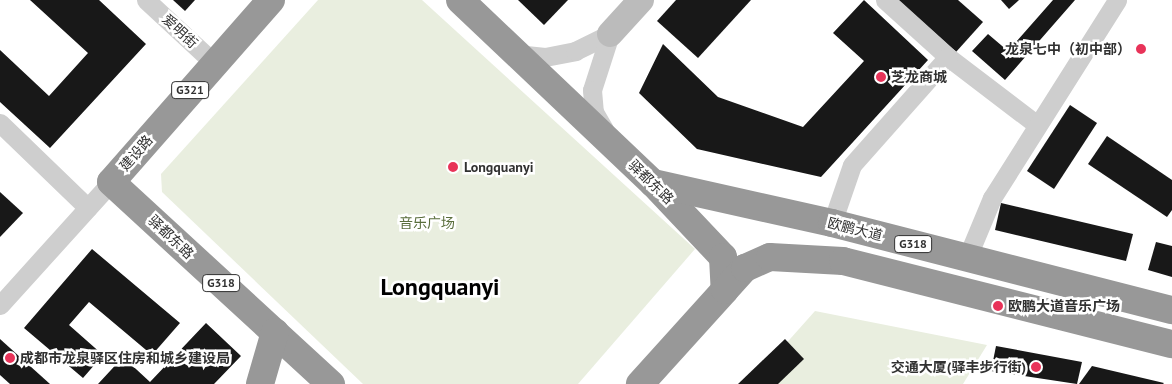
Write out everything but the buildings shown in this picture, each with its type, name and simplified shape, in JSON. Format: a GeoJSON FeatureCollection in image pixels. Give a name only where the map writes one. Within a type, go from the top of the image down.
{"type":"FeatureCollection","features":[{"type":"Feature","properties":{"kind":"highway","name":"建设路"},"geometry":{"type":"LineString","coordinates":[[111,182],[271,0]]}},
{"type":"Feature","properties":{"kind":"highway","name":"驿都东路"},"geometry":{"type":"LineString","coordinates":[[460,0],[653,183],[723,257],[725,290]]}},
{"type":"Feature","properties":{"kind":"highway","name":"驿都东路"},"geometry":{"type":"LineString","coordinates":[[111,182],[331,384]]}},
{"type":"Feature","properties":{"kind":"highway","name":"欧鹏大道"},"geometry":{"type":"LineString","coordinates":[[653,183],[832,223],[1172,310]]}},
{"type":"Feature","properties":{"kind":"highway","name":"G318"},"geometry":{"type":"LineString","coordinates":[[640,384],[745,268],[770,257],[819,258],[1172,344]]}},
{"type":"Feature","properties":{"kind":"highway"},"geometry":{"type":"LineString","coordinates":[[260,384],[275,332]]}},
{"type":"Feature","properties":{"kind":"street","name":"爱明街"},"geometry":{"type":"LineString","coordinates":[[146,0],[214,63]]}},
{"type":"Feature","properties":{"kind":"street"},"geometry":{"type":"LineString","coordinates":[[516,54],[545,56],[574,51],[610,34],[641,0]]}},
{"type":"Feature","properties":{"kind":"street"},"geometry":{"type":"LineString","coordinates":[[885,0],[948,57],[1036,124]]}},
{"type":"Feature","properties":{"kind":"street"},"geometry":{"type":"LineString","coordinates":[[967,258],[992,198],[1036,124],[1117,0]]}},
{"type":"Feature","properties":{"kind":"street"},"geometry":{"type":"LineString","coordinates":[[610,34],[592,90],[594,112],[615,147]]}},
{"type":"Feature","properties":{"kind":"street"},"geometry":{"type":"LineString","coordinates":[[832,223],[852,165],[948,57]]}},
{"type":"Feature","properties":{"kind":"street"},"geometry":{"type":"LineString","coordinates":[[0,123],[88,208]]}},
{"type":"Feature","properties":{"kind":"street","name":"建设路"},"geometry":{"type":"LineString","coordinates":[[0,305],[111,182]]}},
{"type":"Feature","properties":{"kind":"green space","name":"音乐广场"},"geometry":{"type":"Polygon","coordinates":[[[318,0],[422,0],[695,249],[578,384],[363,384],[162,192],[161,174],[318,0]]]}},
{"type":"Feature","properties":{"kind":"green space"},"geometry":{"type":"Polygon","coordinates":[[[815,311],[987,345],[963,384],[750,384],[815,311]]]}},
{"type":"Feature","properties":{"kind":"place","name":"龙泉七中（初中部）"},"geometry":{"type":"Point","coordinates":[1141,49]}},
{"type":"Feature","properties":{"kind":"place","name":"芝龙商城"},"geometry":{"type":"Point","coordinates":[881,77]}},
{"type":"Feature","properties":{"kind":"place","name":"Longquanyi"},"geometry":{"type":"Point","coordinates":[453,167]}},
{"type":"Feature","properties":{"kind":"place","name":"欧鹏大道音乐广场"},"geometry":{"type":"Point","coordinates":[998,306]}},
{"type":"Feature","properties":{"kind":"place","name":"成都市龙泉驿区住房和城乡建设局"},"geometry":{"type":"Point","coordinates":[10,358]}},
{"type":"Feature","properties":{"kind":"place","name":"交通大厦(驿丰步行街)"},"geometry":{"type":"Point","coordinates":[1036,367]}},
{"type":"Feature","properties":{"kind":"district","name":"Longquanyi"},"geometry":{"type":"Point","coordinates":[440,287]}}]}
